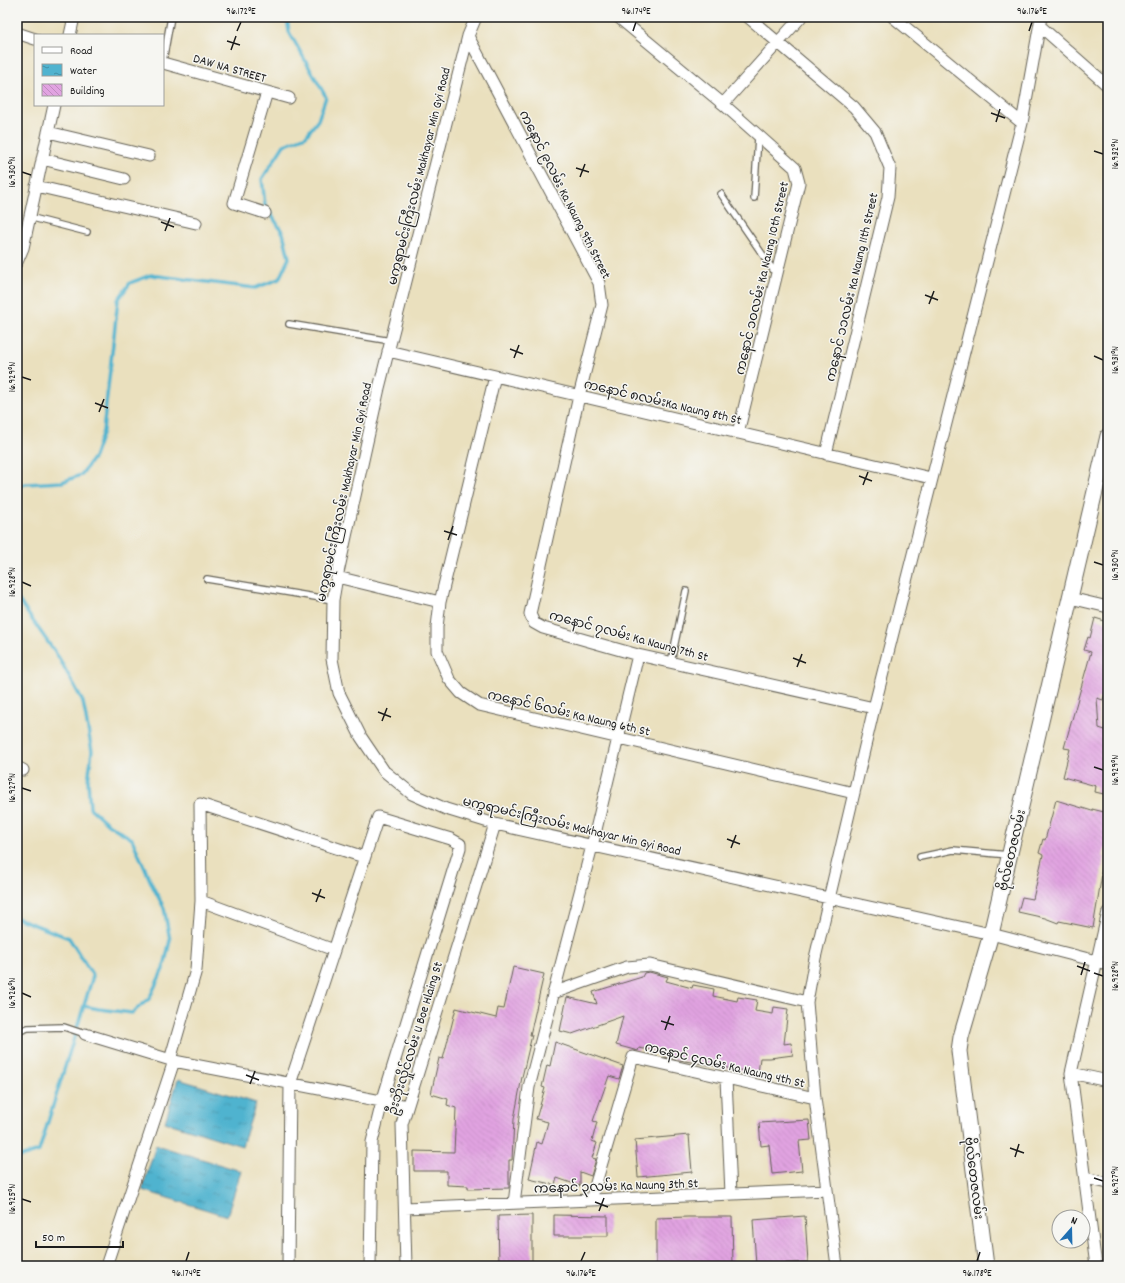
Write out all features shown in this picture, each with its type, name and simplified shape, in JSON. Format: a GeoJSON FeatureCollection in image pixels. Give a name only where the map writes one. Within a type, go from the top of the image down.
{"type":"FeatureCollection","features":[{"type":"Feature","properties":{"kind":"main road","name":"ဗိုလ်တေဇလမ်း"},"geometry":{"type":"LineString","coordinates":[[986,1266],[959,1051],[960,1037],[991,934],[1108,436]]}},
{"type":"Feature","properties":{"kind":"street"},"geometry":{"type":"LineString","coordinates":[[70,34],[74,17]]}},
{"type":"Feature","properties":{"kind":"street","name":"မက္ခရာမင်းကြီးလမ်း Makhayar Min Gyi Road"},"geometry":{"type":"LineString","coordinates":[[476,17],[468,36],[389,346],[333,600],[332,660],[339,693],[361,737],[384,771],[412,794],[446,809],[495,824],[991,934],[1108,964]]}},
{"type":"Feature","properties":{"kind":"street","name":"ကနောင် ၁၀လမ်း Ka Naung 10th Street"},"geometry":{"type":"LineString","coordinates":[[618,17],[723,104],[758,137],[795,168],[799,183],[738,433]]}},
{"type":"Feature","properties":{"kind":"street","name":"ကနောင် ၁၁လမ်း Ka Naung 11th Street"},"geometry":{"type":"LineString","coordinates":[[748,17],[854,107],[875,132],[890,168],[888,197],[826,454]]}},
{"type":"Feature","properties":{"kind":"street"},"geometry":{"type":"LineString","coordinates":[[723,104],[779,44],[801,17]]}},
{"type":"Feature","properties":{"kind":"street"},"geometry":{"type":"LineString","coordinates":[[893,17],[1022,123]]}},
{"type":"Feature","properties":{"kind":"street"},"geometry":{"type":"LineString","coordinates":[[837,1266],[815,1098],[807,1002],[874,708],[1022,123],[1040,21]]}},
{"type":"Feature","properties":{"kind":"street"},"geometry":{"type":"LineString","coordinates":[[1040,21],[1108,86]]}},
{"type":"Feature","properties":{"kind":"street"},"geometry":{"type":"LineString","coordinates":[[17,32],[34,39]]}},
{"type":"Feature","properties":{"kind":"street","name":"ကနောင် ၉လမ်း Ka Naung 9th Street"},"geometry":{"type":"LineString","coordinates":[[468,36],[599,283],[602,305],[579,396]]}},
{"type":"Feature","properties":{"kind":"street","name":"DAW NA STREET"},"geometry":{"type":"LineString","coordinates":[[164,62],[289,98]]}},
{"type":"Feature","properties":{"kind":"street"},"geometry":{"type":"LineString","coordinates":[[264,212],[234,203],[267,92]]}},
{"type":"Feature","properties":{"kind":"street"},"geometry":{"type":"LineString","coordinates":[[17,262],[29,217],[54,106]]}},
{"type":"Feature","properties":{"kind":"street"},"geometry":{"type":"LineString","coordinates":[[48,132],[149,156]]}},
{"type":"Feature","properties":{"kind":"street"},"geometry":{"type":"LineString","coordinates":[[42,159],[124,179]]}},
{"type":"Feature","properties":{"kind":"street"},"geometry":{"type":"LineString","coordinates":[[36,186],[196,222]]}},
{"type":"Feature","properties":{"kind":"street","name":"ကနောင် ၈လမ်းKa Naung 8th St"},"geometry":{"type":"LineString","coordinates":[[389,346],[495,376],[931,478]]}},
{"type":"Feature","properties":{"kind":"street","name":"ကနောင် ၆လမ်း Ka Naung 6th St"},"geometry":{"type":"LineString","coordinates":[[495,376],[440,602],[437,651],[449,679],[461,692],[479,705],[854,793]]}},
{"type":"Feature","properties":{"kind":"street","name":"ကနောင် ၇လမ်း Ka Naung 7th St"},"geometry":{"type":"LineString","coordinates":[[579,396],[530,614],[534,623],[543,628],[638,654],[874,708]]}},
{"type":"Feature","properties":{"kind":"street"},"geometry":{"type":"LineString","coordinates":[[337,577],[440,602]]}},
{"type":"Feature","properties":{"kind":"street"},"geometry":{"type":"LineString","coordinates":[[1070,598],[1108,607]]}},
{"type":"Feature","properties":{"kind":"street"},"geometry":{"type":"LineString","coordinates":[[514,1203],[529,1087],[592,846],[638,654]]}},
{"type":"Feature","properties":{"kind":"street"},"geometry":{"type":"LineString","coordinates":[[106,1266],[172,1060],[196,970],[202,901],[200,804],[364,858]]}},
{"type":"Feature","properties":{"kind":"street"},"geometry":{"type":"LineString","coordinates":[[288,1266],[290,1084],[378,817],[451,839],[460,844],[460,848],[382,1102],[372,1142],[370,1266]]}},
{"type":"Feature","properties":{"kind":"street","name":"ဦးဘိုးလှိုင်လမ်း U Boe Hlaing St"},"geometry":{"type":"LineString","coordinates":[[406,1266],[402,1124],[495,824]]}},
{"type":"Feature","properties":{"kind":"street"},"geometry":{"type":"LineString","coordinates":[[202,901],[334,950]]}},
{"type":"Feature","properties":{"kind":"street"},"geometry":{"type":"LineString","coordinates":[[1096,1266],[1071,1073],[1108,912]]}},
{"type":"Feature","properties":{"kind":"street"},"geometry":{"type":"LineString","coordinates":[[553,993],[627,967],[650,965],[807,1002]]}},
{"type":"Feature","properties":{"kind":"street"},"geometry":{"type":"LineString","coordinates":[[85,1034],[172,1060],[407,1106]]}},
{"type":"Feature","properties":{"kind":"street","name":"ကနောင် ၄လမ်း Ka Naung 4th St"},"geometry":{"type":"LineString","coordinates":[[591,1200],[633,1058],[815,1098]]}},
{"type":"Feature","properties":{"kind":"street"},"geometry":{"type":"LineString","coordinates":[[1071,1073],[1108,1081]]}},
{"type":"Feature","properties":{"kind":"street"},"geometry":{"type":"LineString","coordinates":[[726,1078],[731,1194]]}},
{"type":"Feature","properties":{"kind":"street"},"geometry":{"type":"LineString","coordinates":[[1085,1178],[1108,1183]]}},
{"type":"Feature","properties":{"kind":"street","name":"ကနောင် ၃လမ်း Ka Naung 3th St"},"geometry":{"type":"LineString","coordinates":[[405,1208],[827,1190]]}},
{"type":"Feature","properties":{"kind":"lane"},"geometry":{"type":"LineString","coordinates":[[164,56],[171,17]]}},
{"type":"Feature","properties":{"kind":"lane"},"geometry":{"type":"LineString","coordinates":[[754,198],[758,137]]}},
{"type":"Feature","properties":{"kind":"lane"},"geometry":{"type":"LineString","coordinates":[[721,194],[777,276]]}},
{"type":"Feature","properties":{"kind":"lane"},"geometry":{"type":"LineString","coordinates":[[29,217],[87,232]]}},
{"type":"Feature","properties":{"kind":"lane"},"geometry":{"type":"LineString","coordinates":[[290,324],[389,346]]}},
{"type":"Feature","properties":{"kind":"lane"},"geometry":{"type":"LineString","coordinates":[[207,579],[333,600]]}},
{"type":"Feature","properties":{"kind":"lane"},"geometry":{"type":"LineString","coordinates":[[671,662],[686,591]]}},
{"type":"Feature","properties":{"kind":"lane"},"geometry":{"type":"LineString","coordinates":[[920,857],[953,850],[1010,855]]}},
{"type":"Feature","properties":{"kind":"lane"},"geometry":{"type":"LineString","coordinates":[[17,1032],[28,1028],[64,1027],[85,1034]]}},
{"type":"Feature","properties":{"kind":"water"},"geometry":{"type":"Polygon","coordinates":[[[178,1079],[256,1103],[242,1146],[165,1122],[178,1079]]]}},
{"type":"Feature","properties":{"kind":"water"},"geometry":{"type":"Polygon","coordinates":[[[156,1145],[241,1171],[227,1216],[142,1190],[156,1145]]]}},
{"type":"Feature","properties":{"kind":"building"},"geometry":{"type":"Polygon","coordinates":[[[1095,618],[1108,622],[1108,683],[1103,700],[1097,698],[1099,728],[1108,731],[1108,795],[1095,792],[1096,786],[1063,777],[1070,749],[1064,748],[1091,652],[1084,650],[1088,637],[1090,638],[1095,618]]]}},
{"type":"Feature","properties":{"kind":"building"},"geometry":{"type":"Polygon","coordinates":[[[1056,800],[1092,811],[1092,809],[1108,813],[1108,835],[1103,857],[1105,857],[1093,928],[1059,921],[1058,923],[1045,918],[1018,912],[1022,897],[1033,899],[1043,855],[1039,853],[1043,839],[1045,840],[1056,800]]]}},
{"type":"Feature","properties":{"kind":"building"},"geometry":{"type":"Polygon","coordinates":[[[513,967],[544,974],[530,1035],[532,1035],[514,1119],[512,1160],[509,1160],[509,1188],[468,1189],[468,1186],[447,1185],[447,1171],[414,1171],[414,1151],[454,1152],[456,1108],[447,1105],[448,1099],[431,1094],[439,1058],[443,1059],[456,1008],[496,1018],[498,1008],[504,1009],[513,967]]]}},
{"type":"Feature","properties":{"kind":"building"},"geometry":{"type":"Polygon","coordinates":[[[649,972],[668,977],[666,981],[692,988],[693,985],[714,989],[713,996],[737,1001],[738,997],[757,1000],[755,1011],[773,1014],[774,1007],[788,1009],[784,1044],[791,1043],[793,1055],[760,1058],[758,1073],[679,1060],[664,1057],[665,1053],[639,1048],[638,1051],[616,1045],[623,1016],[572,1034],[560,1031],[567,997],[597,1004],[593,992],[642,977],[644,973],[649,972]]]}},
{"type":"Feature","properties":{"kind":"building"},"geometry":{"type":"Polygon","coordinates":[[[555,1042],[623,1066],[619,1079],[609,1076],[593,1121],[597,1122],[592,1141],[597,1143],[592,1158],[596,1159],[591,1176],[580,1172],[580,1186],[557,1178],[555,1185],[529,1179],[537,1142],[542,1144],[548,1122],[536,1119],[545,1088],[542,1087],[547,1065],[550,1066],[555,1042]]]}},
{"type":"Feature","properties":{"kind":"building"},"geometry":{"type":"Polygon","coordinates":[[[809,1120],[811,1140],[799,1141],[802,1171],[772,1174],[769,1145],[761,1146],[759,1123],[809,1120]]]}},
{"type":"Feature","properties":{"kind":"building"},"geometry":{"type":"Polygon","coordinates":[[[689,1135],[692,1172],[638,1177],[635,1140],[689,1135]]]}},
{"type":"Feature","properties":{"kind":"building"},"geometry":{"type":"Polygon","coordinates":[[[532,1215],[532,1266],[499,1266],[498,1216],[532,1215]]]}},
{"type":"Feature","properties":{"kind":"building"},"geometry":{"type":"Polygon","coordinates":[[[554,1215],[608,1216],[608,1236],[554,1236],[554,1215]]]}},
{"type":"Feature","properties":{"kind":"building"},"geometry":{"type":"Polygon","coordinates":[[[805,1216],[808,1262],[756,1265],[753,1220],[805,1216]]]}},
{"type":"Feature","properties":{"kind":"building"},"geometry":{"type":"Polygon","coordinates":[[[732,1217],[733,1266],[656,1266],[656,1218],[732,1217]]]}},
{"type":"Feature","properties":{"kind":"waterway"},"geometry":{"type":"LineString","coordinates":[[17,488],[25,484],[62,482],[81,475],[94,457],[103,431],[118,300],[130,283],[151,275],[255,288],[279,279],[289,258],[283,233],[265,205],[262,179],[284,145],[306,136],[318,120],[326,97],[289,32],[287,17]]}},
{"type":"Feature","properties":{"kind":"waterway"},"geometry":{"type":"LineString","coordinates":[[17,598],[59,658],[83,702],[92,751],[88,781],[90,808],[108,824],[132,839],[164,908],[170,940],[164,967],[149,999],[132,1013],[84,1006]]}},
{"type":"Feature","properties":{"kind":"waterway"},"geometry":{"type":"LineString","coordinates":[[17,918],[69,938],[93,976],[39,1151],[17,1158]]}}]}
